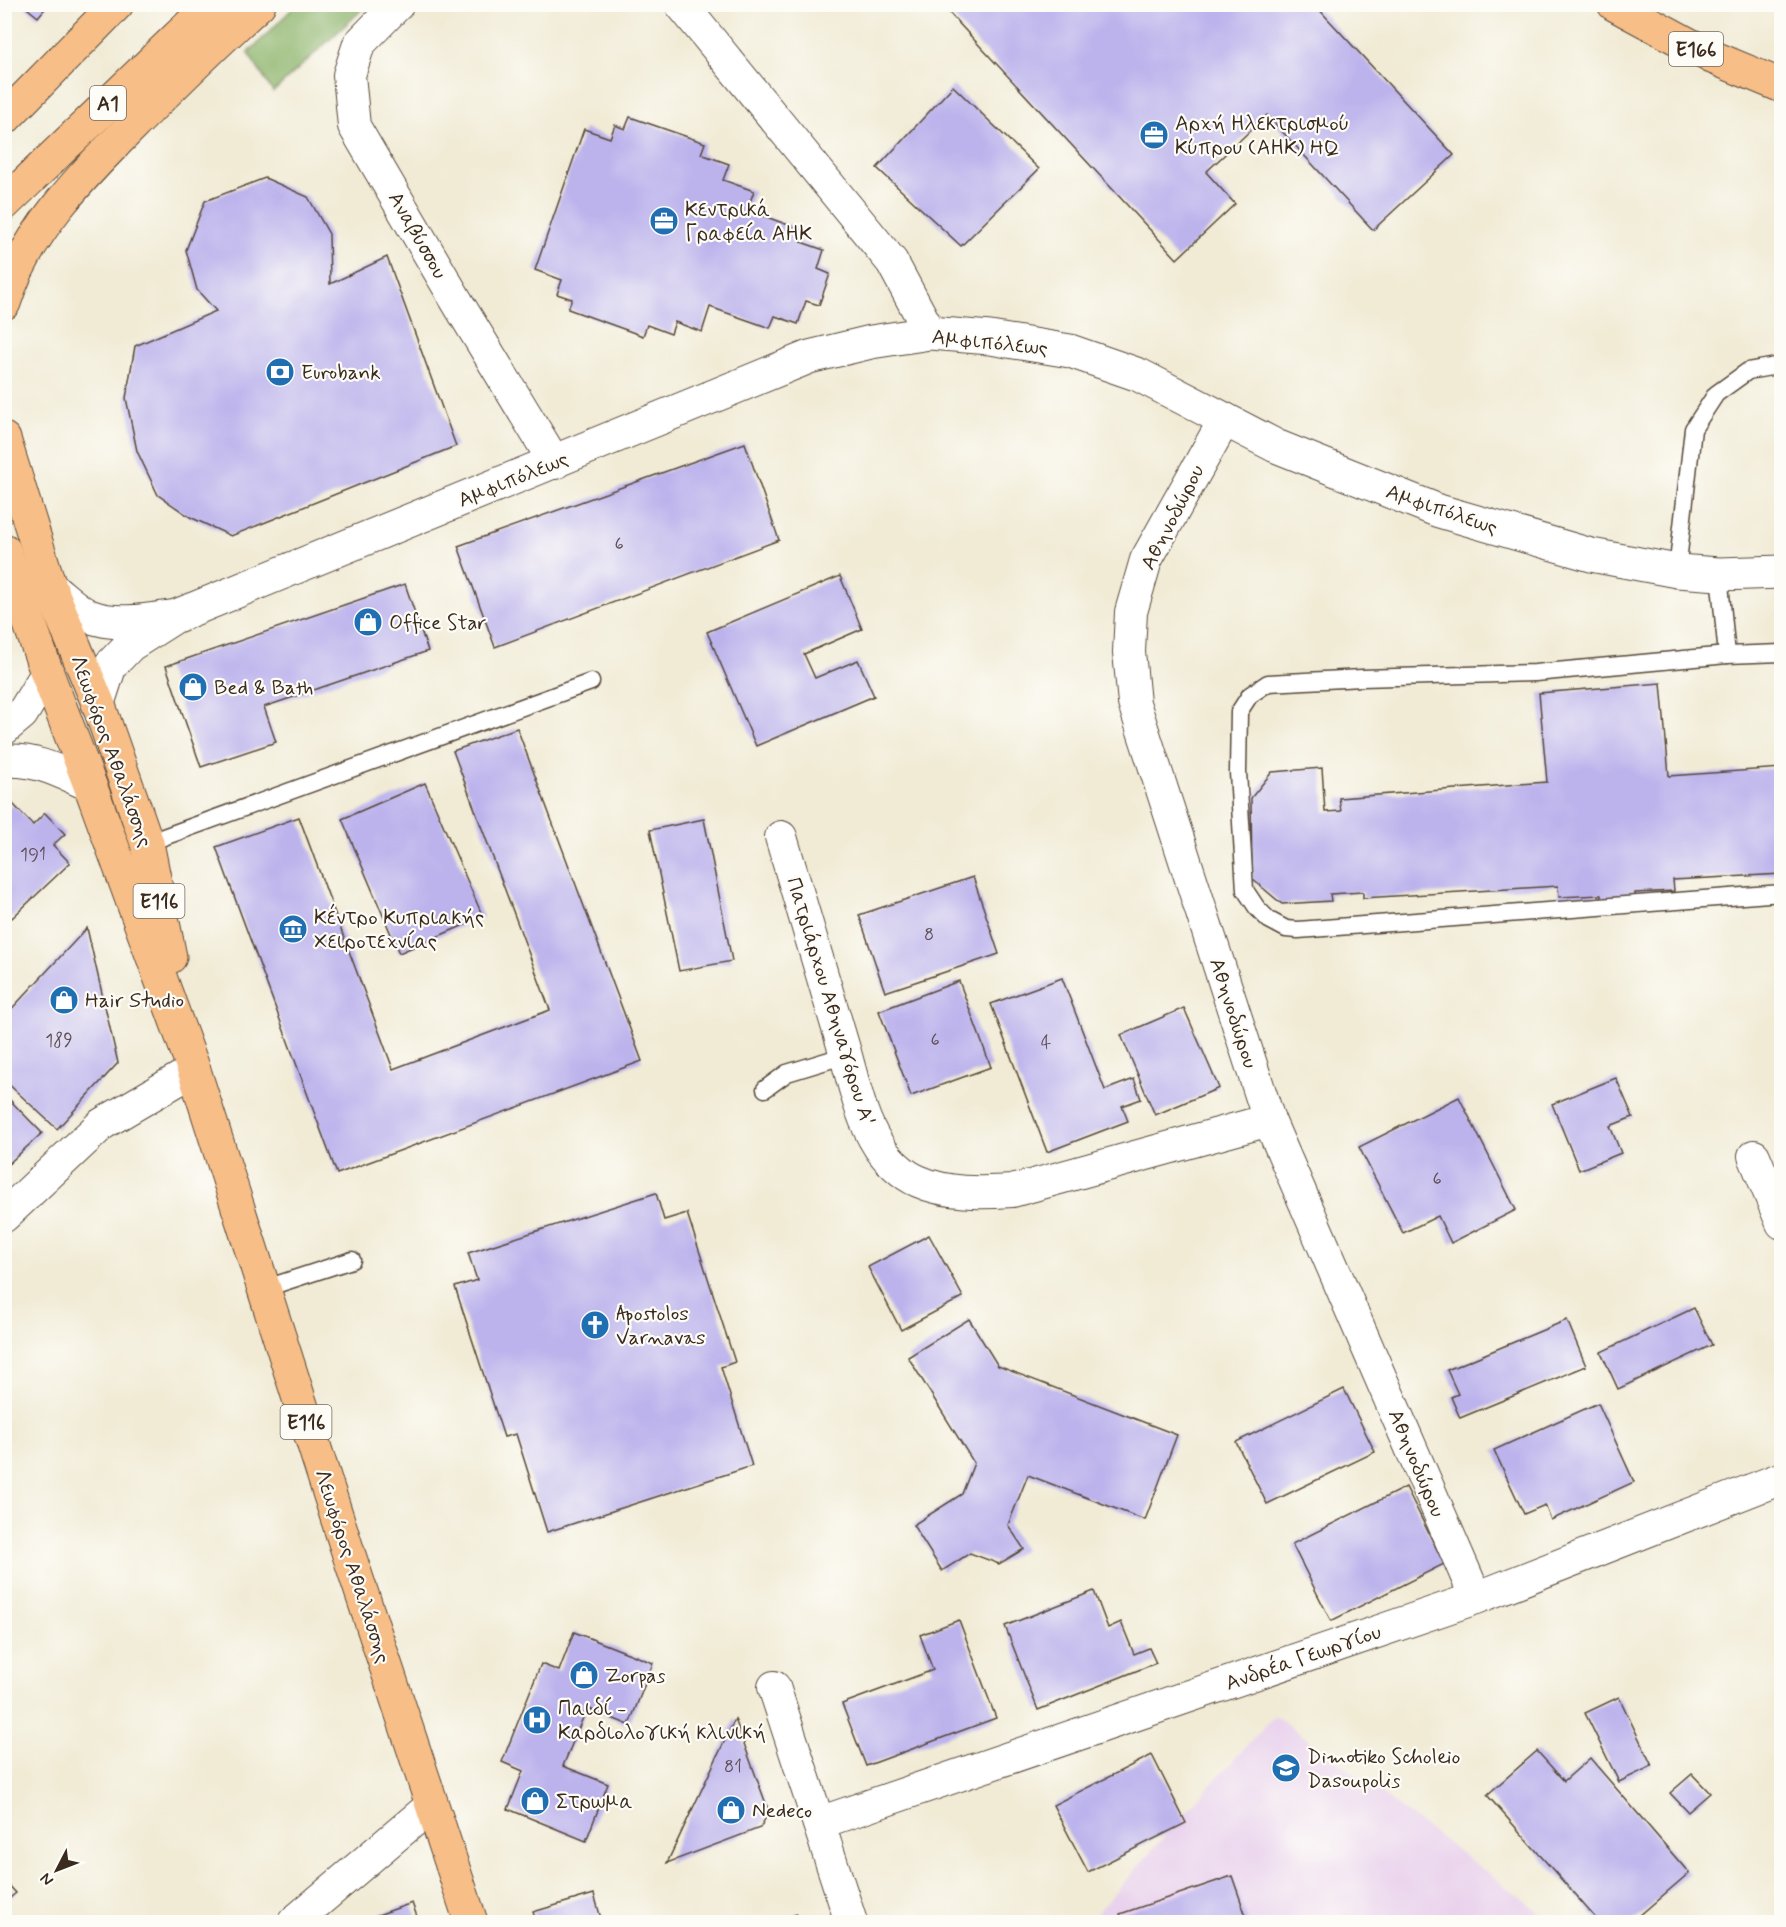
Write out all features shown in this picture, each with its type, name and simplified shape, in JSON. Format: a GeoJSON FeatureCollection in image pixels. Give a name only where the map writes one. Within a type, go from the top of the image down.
{"type":"FeatureCollection","features":[{"type":"Feature","properties":{"kind":"main road"},"geometry":{"type":"LineString","coordinates":[[4,119],[117,4]]}},
{"type":"Feature","properties":{"kind":"main road","name":"A1"},"geometry":{"type":"LineString","coordinates":[[4,204],[212,4]]}},
{"type":"Feature","properties":{"kind":"main road"},"geometry":{"type":"LineString","coordinates":[[4,303],[18,269],[44,224],[87,170],[196,61],[260,4]]}},
{"type":"Feature","properties":{"kind":"main road","name":"E166"},"geometry":{"type":"LineString","coordinates":[[1614,4],[1712,57],[1782,86]]}},
{"type":"Feature","properties":{"kind":"main road","name":"Λεωφόρος Αθαλάσσης"},"geometry":{"type":"LineString","coordinates":[[4,439],[50,587],[98,703],[147,843],[194,1070]]}},
{"type":"Feature","properties":{"kind":"main road","name":"Λεωφόρος Αθαλάσσης"},"geometry":{"type":"LineString","coordinates":[[4,550],[47,673],[194,1070],[263,1289],[471,1923]]}},
{"type":"Feature","properties":{"kind":"street","name":"Αναβύσσου"},"geometry":{"type":"LineString","coordinates":[[398,4],[359,44],[349,75],[354,126],[555,462]]}},
{"type":"Feature","properties":{"kind":"street"},"geometry":{"type":"LineString","coordinates":[[681,4],[892,262],[930,333]]}},
{"type":"Feature","properties":{"kind":"street","name":"Αμφιπόλεως"},"geometry":{"type":"LineString","coordinates":[[98,703],[110,666],[130,645],[174,617],[809,357],[872,342],[930,333],[990,338],[1070,351],[1139,375],[1276,446],[1439,512],[1591,555],[1677,571],[1719,574],[1782,572]]}},
{"type":"Feature","properties":{"kind":"street","name":"Αθηνοδώρου"},"geometry":{"type":"LineString","coordinates":[[1225,419],[1146,560],[1131,612],[1129,652],[1134,703],[1269,1120],[1476,1598]]}},
{"type":"Feature","properties":{"kind":"street","name":"Αμφιπόλεως"},"geometry":{"type":"LineString","coordinates":[[50,587],[88,616],[118,621],[147,621],[174,617]]}},
{"type":"Feature","properties":{"kind":"street"},"geometry":{"type":"LineString","coordinates":[[4,729],[22,714],[47,673]]}},
{"type":"Feature","properties":{"kind":"street"},"geometry":{"type":"LineString","coordinates":[[4,761],[18,760],[45,764],[90,785]]}},
{"type":"Feature","properties":{"kind":"street","name":"Πατριάρχου Αθηναγόρου Α'"},"geometry":{"type":"LineString","coordinates":[[781,837],[860,1102],[878,1145],[896,1166],[917,1181],[973,1193],[1012,1191],[1269,1120]]}},
{"type":"Feature","properties":{"kind":"street"},"geometry":{"type":"LineString","coordinates":[[4,1216],[102,1124],[194,1070]]}},
{"type":"Feature","properties":{"kind":"street"},"geometry":{"type":"LineString","coordinates":[[1754,1156],[1782,1223]]}},
{"type":"Feature","properties":{"kind":"street","name":"Ανδρέα Γεωργίου"},"geometry":{"type":"LineString","coordinates":[[819,1823],[1476,1598],[1782,1478]]}},
{"type":"Feature","properties":{"kind":"street"},"geometry":{"type":"LineString","coordinates":[[774,1687],[851,1923]]}},
{"type":"Feature","properties":{"kind":"street"},"geometry":{"type":"LineString","coordinates":[[294,1923],[431,1806]]}},
{"type":"Feature","properties":{"kind":"lane"},"geometry":{"type":"LineString","coordinates":[[1677,571],[1693,429],[1716,394],[1748,370],[1782,365]]}},
{"type":"Feature","properties":{"kind":"lane"},"geometry":{"type":"LineString","coordinates":[[1719,574],[1727,655]]}},
{"type":"Feature","properties":{"kind":"lane"},"geometry":{"type":"LineString","coordinates":[[1782,653],[1727,655],[1535,673],[1268,683],[1250,695],[1239,712],[1238,772],[1245,890],[1257,908],[1269,920],[1286,929],[1298,930],[1782,893]]}},
{"type":"Feature","properties":{"kind":"lane"},"geometry":{"type":"LineString","coordinates":[[147,843],[591,682]]}},
{"type":"Feature","properties":{"kind":"lane"},"geometry":{"type":"LineString","coordinates":[[765,1089],[787,1073],[846,1055]]}},
{"type":"Feature","properties":{"kind":"lane"},"geometry":{"type":"LineString","coordinates":[[263,1289],[352,1260]]}},
{"type":"Feature","properties":{"kind":"shaded area","name":"Dimotiko Scholeio Dasoupolis"},"geometry":{"type":"Polygon","coordinates":[[[1275,1715],[1553,1922],[1089,1922],[1275,1715]]]}},
{"type":"Feature","properties":{"kind":"green space"},"geometry":{"type":"Polygon","coordinates":[[[296,5],[367,5],[273,92],[248,53],[296,5]]]}},
{"type":"Feature","properties":{"kind":"building","name":"Αρχή Ηλεκτρισμού Κύπρου (ΑΗΚ) HQ"},"geometry":{"type":"Polygon","coordinates":[[[941,4],[1314,4],[1454,155],[1373,230],[1267,115],[1206,172],[1235,204],[1177,259],[941,4]]]}},
{"type":"Feature","properties":{"kind":"building"},"geometry":{"type":"Polygon","coordinates":[[[23,5],[48,5],[38,17],[23,5]]]}},
{"type":"Feature","properties":{"kind":"building"},"geometry":{"type":"Polygon","coordinates":[[[953,86],[1039,169],[961,246],[877,168],[953,86]]]}},
{"type":"Feature","properties":{"kind":"building","name":"Κεντρικά Γραφεία ΑΗΚ"},"geometry":{"type":"Polygon","coordinates":[[[630,117],[705,143],[701,154],[729,164],[723,180],[754,191],[747,210],[805,231],[801,242],[824,250],[818,269],[830,274],[819,305],[806,301],[798,324],[775,316],[770,328],[710,307],[702,332],[675,322],[671,334],[647,325],[643,336],[568,309],[572,299],[557,294],[562,280],[535,270],[584,129],[610,138],[615,125],[625,129],[630,117]]]}},
{"type":"Feature","properties":{"kind":"building","name":"Eurobank"},"geometry":{"type":"Polygon","coordinates":[[[265,178],[308,197],[329,234],[330,284],[387,257],[456,446],[231,536],[190,517],[158,495],[137,451],[126,398],[135,346],[216,311],[197,290],[186,250],[205,201],[265,178]]]}},
{"type":"Feature","properties":{"kind":"building"},"geometry":{"type":"Polygon","coordinates":[[[745,443],[779,540],[495,647],[458,546],[745,443]]]}},
{"type":"Feature","properties":{"kind":"building"},"geometry":{"type":"Polygon","coordinates":[[[840,576],[862,629],[804,654],[815,678],[858,660],[874,696],[756,746],[707,632],[840,576]]]}},
{"type":"Feature","properties":{"kind":"building"},"geometry":{"type":"Polygon","coordinates":[[[405,584],[428,651],[264,707],[276,742],[201,767],[166,666],[405,584]]]}},
{"type":"Feature","properties":{"kind":"building"},"geometry":{"type":"Polygon","coordinates":[[[1661,683],[1669,776],[1782,768],[1782,874],[1673,880],[1674,891],[1635,893],[1635,900],[1601,902],[1601,895],[1559,897],[1558,886],[1363,898],[1363,892],[1330,894],[1331,901],[1282,904],[1252,879],[1251,798],[1272,772],[1322,768],[1325,812],[1341,811],[1339,798],[1547,782],[1539,693],[1661,683]]]}},
{"type":"Feature","properties":{"kind":"building","name":"Κέντρο Κυπριακής Χειροτεχνίας"},"geometry":{"type":"Polygon","coordinates":[[[517,728],[642,1061],[337,1174],[216,847],[299,817],[393,1069],[550,1010],[453,751],[517,728]]]}},
{"type":"Feature","properties":{"kind":"building"},"geometry":{"type":"Polygon","coordinates":[[[425,783],[483,917],[399,953],[342,819],[425,783]]]}},
{"type":"Feature","properties":{"kind":"building"},"geometry":{"type":"Polygon","coordinates":[[[13,804],[33,825],[45,813],[65,834],[53,845],[70,863],[12,918],[4,910],[4,812],[13,804]]]}},
{"type":"Feature","properties":{"kind":"building"},"geometry":{"type":"Polygon","coordinates":[[[704,819],[732,961],[679,971],[650,830],[704,819]]]}},
{"type":"Feature","properties":{"kind":"building"},"geometry":{"type":"Polygon","coordinates":[[[973,877],[999,954],[885,992],[859,915],[973,877]]]}},
{"type":"Feature","properties":{"kind":"building"},"geometry":{"type":"Polygon","coordinates":[[[87,928],[118,1063],[57,1129],[4,1080],[4,1017],[87,928]]]}},
{"type":"Feature","properties":{"kind":"building"},"geometry":{"type":"Polygon","coordinates":[[[1062,978],[1105,1090],[1134,1079],[1141,1099],[1122,1106],[1128,1121],[1047,1152],[991,1004],[1062,978]]]}},
{"type":"Feature","properties":{"kind":"building"},"geometry":{"type":"Polygon","coordinates":[[[959,981],[991,1067],[911,1096],[879,1011],[959,981]]]}},
{"type":"Feature","properties":{"kind":"building"},"geometry":{"type":"Polygon","coordinates":[[[1184,1008],[1219,1088],[1155,1115],[1121,1035],[1184,1008]]]}},
{"type":"Feature","properties":{"kind":"building"},"geometry":{"type":"Polygon","coordinates":[[[1616,1078],[1633,1117],[1610,1126],[1621,1153],[1579,1170],[1552,1104],[1616,1078]]]}},
{"type":"Feature","properties":{"kind":"building"},"geometry":{"type":"Polygon","coordinates":[[[4,1094],[42,1133],[4,1168],[4,1094]]]}},
{"type":"Feature","properties":{"kind":"building"},"geometry":{"type":"Polygon","coordinates":[[[1459,1097],[1516,1210],[1451,1243],[1438,1216],[1403,1233],[1359,1147],[1459,1097]]]}},
{"type":"Feature","properties":{"kind":"building","name":"Apostolos Varnavas"},"geometry":{"type":"Polygon","coordinates":[[[656,1193],[664,1220],[687,1213],[735,1362],[721,1367],[752,1466],[547,1532],[516,1434],[504,1437],[455,1287],[477,1280],[468,1253],[656,1193]]]}},
{"type":"Feature","properties":{"kind":"building"},"geometry":{"type":"Polygon","coordinates":[[[929,1235],[963,1297],[901,1330],[868,1267],[929,1235]]]}},
{"type":"Feature","properties":{"kind":"building"},"geometry":{"type":"Polygon","coordinates":[[[1694,1308],[1712,1345],[1618,1389],[1601,1352],[1694,1308]]]}},
{"type":"Feature","properties":{"kind":"building"},"geometry":{"type":"Polygon","coordinates":[[[969,1319],[998,1366],[1177,1435],[1145,1520],[1028,1475],[1008,1525],[1024,1549],[999,1564],[970,1553],[942,1571],[913,1525],[962,1494],[974,1463],[908,1357],[969,1319]]]}},
{"type":"Feature","properties":{"kind":"building"},"geometry":{"type":"Polygon","coordinates":[[[1567,1320],[1586,1366],[1460,1418],[1451,1397],[1458,1394],[1447,1370],[1567,1320]]]}},
{"type":"Feature","properties":{"kind":"building"},"geometry":{"type":"Polygon","coordinates":[[[1344,1389],[1375,1452],[1267,1504],[1236,1442],[1344,1389]]]}},
{"type":"Feature","properties":{"kind":"building"},"geometry":{"type":"Polygon","coordinates":[[[1598,1403],[1634,1482],[1551,1520],[1545,1505],[1524,1514],[1494,1450],[1598,1403]]]}},
{"type":"Feature","properties":{"kind":"building"},"geometry":{"type":"Polygon","coordinates":[[[1406,1487],[1444,1564],[1331,1621],[1292,1544],[1406,1487]]]}},
{"type":"Feature","properties":{"kind":"building"},"geometry":{"type":"Polygon","coordinates":[[[1094,1591],[1108,1628],[1121,1622],[1134,1654],[1149,1648],[1156,1663],[1038,1710],[1005,1626],[1094,1591]]]}},
{"type":"Feature","properties":{"kind":"building"},"geometry":{"type":"Polygon","coordinates":[[[959,1620],[996,1718],[866,1766],[842,1704],[933,1670],[920,1635],[959,1620]]]}},
{"type":"Feature","properties":{"kind":"building"},"geometry":{"type":"Polygon","coordinates":[[[574,1632],[653,1663],[629,1725],[587,1708],[563,1766],[608,1784],[586,1841],[508,1809],[523,1771],[502,1762],[541,1664],[559,1671],[574,1632]]]}},
{"type":"Feature","properties":{"kind":"building"},"geometry":{"type":"Polygon","coordinates":[[[1619,1697],[1652,1766],[1619,1782],[1585,1713],[1619,1697]]]}},
{"type":"Feature","properties":{"kind":"building"},"geometry":{"type":"Polygon","coordinates":[[[735,1719],[769,1812],[760,1828],[667,1863],[735,1719]]]}},
{"type":"Feature","properties":{"kind":"building"},"geometry":{"type":"Polygon","coordinates":[[[1537,1751],[1564,1781],[1590,1758],[1689,1873],[1632,1922],[1599,1922],[1487,1795],[1537,1751]]]}},
{"type":"Feature","properties":{"kind":"building"},"geometry":{"type":"Polygon","coordinates":[[[1152,1755],[1186,1823],[1088,1872],[1053,1805],[1152,1755]]]}},
{"type":"Feature","properties":{"kind":"building"},"geometry":{"type":"Polygon","coordinates":[[[1692,1774],[1710,1793],[1688,1812],[1670,1793],[1692,1774]]]}},
{"type":"Feature","properties":{"kind":"building"},"geometry":{"type":"Polygon","coordinates":[[[1232,1876],[1248,1922],[1122,1922],[1120,1914],[1232,1876]]]}},
{"type":"Feature","properties":{"kind":"building"},"geometry":{"type":"Polygon","coordinates":[[[4,1880],[16,1893],[4,1903],[4,1880]]]}},
{"type":"Feature","properties":{"kind":"building"},"geometry":{"type":"Polygon","coordinates":[[[594,1894],[602,1922],[536,1922],[533,1912],[594,1894]]]}},
{"type":"Feature","properties":{"kind":"building"},"geometry":{"type":"Polygon","coordinates":[[[412,1903],[419,1922],[358,1922],[412,1903]]]}},
{"type":"Feature","properties":{"kind":"building"},"geometry":{"type":"Polygon","coordinates":[[[797,1914],[800,1922],[772,1922],[797,1914]]]}},
{"type":"Feature","properties":{"kind":"place","name":"Αρχή Ηλεκτρισμού Κύπρου (ΑΗΚ) HQ"},"geometry":{"type":"Point","coordinates":[1154,135]}},
{"type":"Feature","properties":{"kind":"place","name":"Κεντρικά Γραφεία ΑΗΚ"},"geometry":{"type":"Point","coordinates":[664,221]}},
{"type":"Feature","properties":{"kind":"place","name":"Eurobank"},"geometry":{"type":"Point","coordinates":[280,372]}},
{"type":"Feature","properties":{"kind":"place","name":"Office Star"},"geometry":{"type":"Point","coordinates":[368,622]}},
{"type":"Feature","properties":{"kind":"place","name":"Bed & Bath"},"geometry":{"type":"Point","coordinates":[193,687]}},
{"type":"Feature","properties":{"kind":"place","name":"Κέντρο Κυπριακής Χειροτεχνίας"},"geometry":{"type":"Point","coordinates":[293,929]}},
{"type":"Feature","properties":{"kind":"place","name":"Hair Studio"},"geometry":{"type":"Point","coordinates":[64,1000]}},
{"type":"Feature","properties":{"kind":"place","name":"Apostolos Varnavas"},"geometry":{"type":"Point","coordinates":[595,1325]}},
{"type":"Feature","properties":{"kind":"place","name":"Zorpas"},"geometry":{"type":"Point","coordinates":[584,1675]}},
{"type":"Feature","properties":{"kind":"place","name":"Παιδί - Καρδιολογική κλινική"},"geometry":{"type":"Point","coordinates":[537,1720]}},
{"type":"Feature","properties":{"kind":"place","name":"Dimotiko Scholeio Dasoupolis"},"geometry":{"type":"Point","coordinates":[1286,1768]}},
{"type":"Feature","properties":{"kind":"place","name":"Στρωμα"},"geometry":{"type":"Point","coordinates":[535,1801]}},
{"type":"Feature","properties":{"kind":"place","name":"Nedeco"},"geometry":{"type":"Point","coordinates":[731,1810]}}]}
